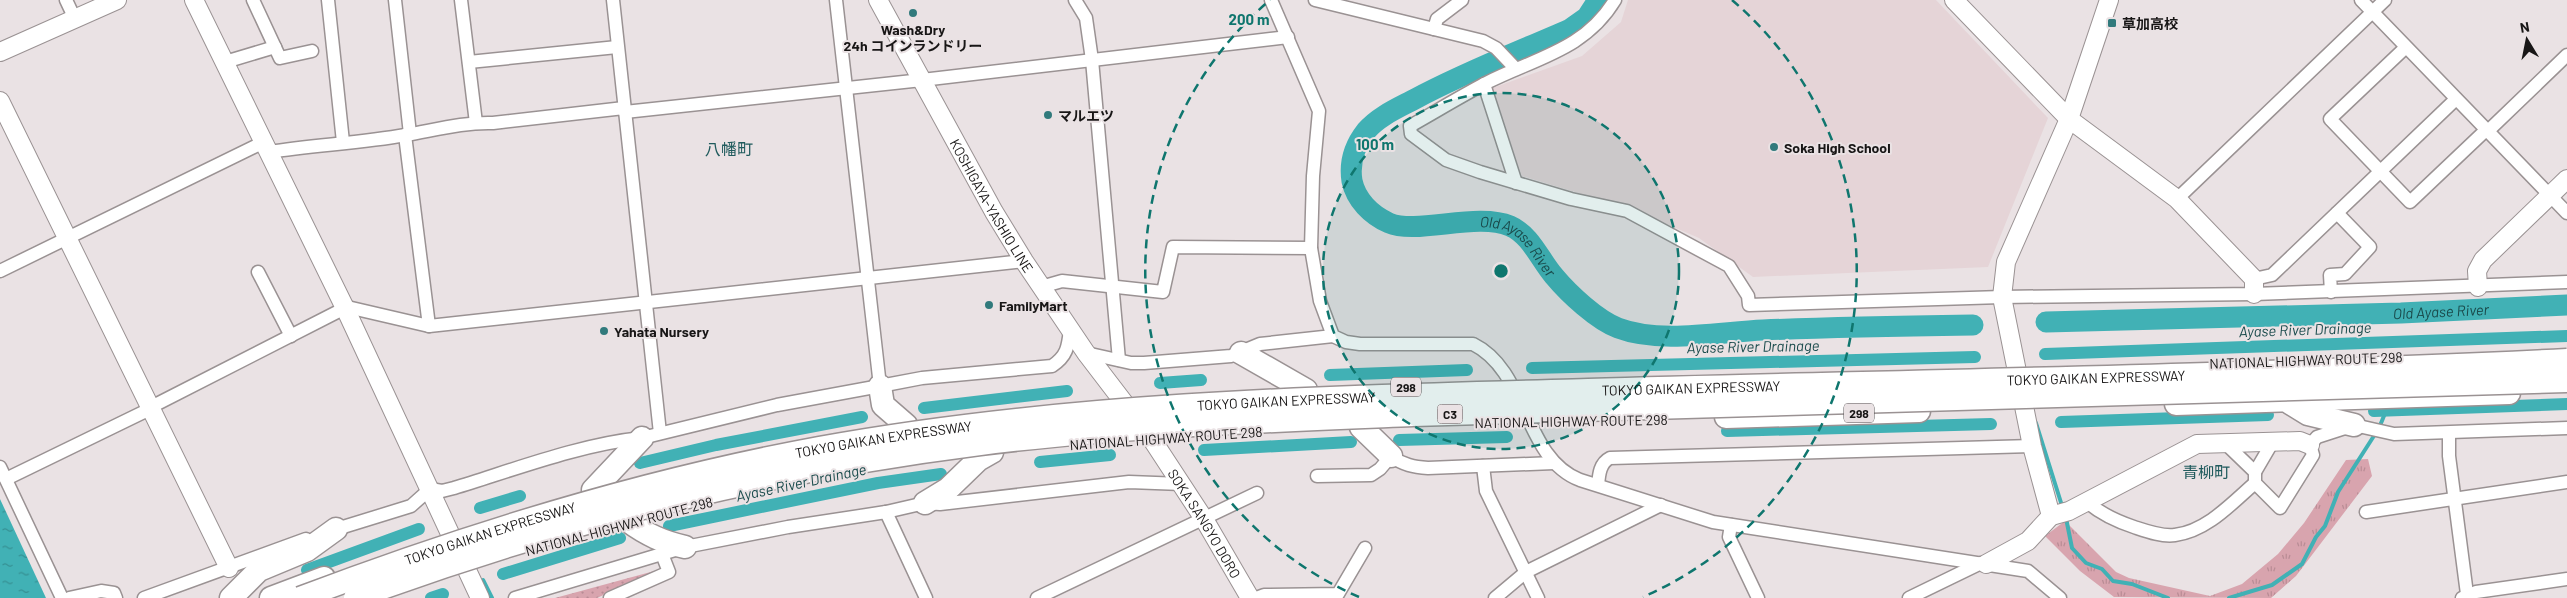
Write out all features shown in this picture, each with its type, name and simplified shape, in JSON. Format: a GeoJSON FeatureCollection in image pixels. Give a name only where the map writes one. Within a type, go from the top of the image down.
{"type":"FeatureCollection","features":[{"type":"Feature","properties":{"kind":"highway","name":"NATIONAL HIGHWAY ROUTE 298"},"geometry":{"type":"LineString","coordinates":[[271,598],[450,533],[593,490],[774,448],[906,424],[1123,400],[1306,390],[1509,383],[2335,360],[2567,351]]}},
{"type":"Feature","properties":{"kind":"highway"},"geometry":{"type":"LineString","coordinates":[[1241,353],[1306,390]]}},
{"type":"Feature","properties":{"kind":"highway","name":"TOKYO GAIKAN EXPRESSWAY"},"geometry":{"type":"LineString","coordinates":[[300,598],[520,521],[670,479],[848,444],[1036,419],[1286,400],[2567,360]]}},
{"type":"Feature","properties":{"kind":"highway","name":"TOKYO GAIKAN EXPRESSWAY"},"geometry":{"type":"LineString","coordinates":[[354,598],[517,543],[674,499],[833,466],[1035,438],[1237,422],[1413,415],[2567,381]]}},
{"type":"Feature","properties":{"kind":"highway"},"geometry":{"type":"LineString","coordinates":[[880,386],[883,405],[906,424]]}},
{"type":"Feature","properties":{"kind":"highway","name":"NATIONAL HIGHWAY ROUTE 298"},"geometry":{"type":"LineString","coordinates":[[383,598],[467,570],[628,521],[703,502],[840,474],[992,452],[1152,438],[1361,427],[2287,401],[2567,390]]}},
{"type":"Feature","properties":{"kind":"highway"},"geometry":{"type":"LineString","coordinates":[[2287,401],[2308,414],[2354,425]]}},
{"type":"Feature","properties":{"kind":"highway"},"geometry":{"type":"LineString","coordinates":[[1361,427],[1391,456]]}},
{"type":"Feature","properties":{"kind":"highway"},"geometry":{"type":"LineString","coordinates":[[593,490],[651,435]]}},
{"type":"Feature","properties":{"kind":"highway"},"geometry":{"type":"LineString","coordinates":[[925,503],[948,489],[978,460],[992,452]]}},
{"type":"Feature","properties":{"kind":"highway"},"geometry":{"type":"LineString","coordinates":[[628,521],[643,532],[663,542],[685,547]]}},
{"type":"Feature","properties":{"kind":"highway"},"geometry":{"type":"LineString","coordinates":[[231,598],[259,570],[298,555],[336,529]]}},
{"type":"Feature","properties":{"kind":"street"},"geometry":{"type":"LineString","coordinates":[[66,0],[75,19]]}},
{"type":"Feature","properties":{"kind":"street"},"geometry":{"type":"LineString","coordinates":[[0,52],[117,0]]}},
{"type":"Feature","properties":{"kind":"street"},"geometry":{"type":"LineString","coordinates":[[194,0],[344,307],[480,598]]}},
{"type":"Feature","properties":{"kind":"street"},"geometry":{"type":"LineString","coordinates":[[253,0],[280,58],[312,51]]}},
{"type":"Feature","properties":{"kind":"street"},"geometry":{"type":"LineString","coordinates":[[328,0],[343,142]]}},
{"type":"Feature","properties":{"kind":"street"},"geometry":{"type":"LineString","coordinates":[[395,0],[429,326]]}},
{"type":"Feature","properties":{"kind":"street"},"geometry":{"type":"LineString","coordinates":[[461,0],[476,123]]}},
{"type":"Feature","properties":{"kind":"street"},"geometry":{"type":"LineString","coordinates":[[613,0],[646,302],[651,435]]}},
{"type":"Feature","properties":{"kind":"street"},"geometry":{"type":"LineString","coordinates":[[836,0],[880,386]]}},
{"type":"Feature","properties":{"kind":"street","name":"KOSHIGAYA-YASHIO LINE"},"geometry":{"type":"LineString","coordinates":[[878,0],[994,212],[1024,261],[1086,353],[1123,400]]}},
{"type":"Feature","properties":{"kind":"street"},"geometry":{"type":"LineString","coordinates":[[1075,0],[1086,18],[1092,60],[1119,360]]}},
{"type":"Feature","properties":{"kind":"street"},"geometry":{"type":"LineString","coordinates":[[1271,0],[1319,111],[1313,176],[1311,248],[1320,301],[1333,336]]}},
{"type":"Feature","properties":{"kind":"street"},"geometry":{"type":"LineString","coordinates":[[1319,0],[1483,40],[1496,48],[1514,67]]}},
{"type":"Feature","properties":{"kind":"street"},"geometry":{"type":"LineString","coordinates":[[1434,29],[1437,19],[1462,0]]}},
{"type":"Feature","properties":{"kind":"street"},"geometry":{"type":"LineString","coordinates":[[1615,0],[1604,18],[1584,37],[1514,67],[1410,126],[1411,134],[1446,160],[1571,199],[1627,211],[1729,266],[1748,296],[1748,305],[2254,287],[2331,292],[2567,282]]}},
{"type":"Feature","properties":{"kind":"street"},"geometry":{"type":"LineString","coordinates":[[1954,0],[2069,119],[2177,198],[2254,287]]}},
{"type":"Feature","properties":{"kind":"street"},"geometry":{"type":"LineString","coordinates":[[2051,516],[2032,446],[2002,296],[2006,262],[2069,119],[2110,0]]}},
{"type":"Feature","properties":{"kind":"street"},"geometry":{"type":"LineString","coordinates":[[2361,0],[2405,48],[2567,213]]}},
{"type":"Feature","properties":{"kind":"street"},"geometry":{"type":"LineString","coordinates":[[2177,198],[2385,0]]}},
{"type":"Feature","properties":{"kind":"street"},"geometry":{"type":"LineString","coordinates":[[0,271],[66,238],[266,147],[343,142],[476,123],[493,123],[922,80],[1288,38]]}},
{"type":"Feature","properties":{"kind":"street"},"geometry":{"type":"LineString","coordinates":[[225,62],[274,47]]}},
{"type":"Feature","properties":{"kind":"street"},"geometry":{"type":"LineString","coordinates":[[469,62],[617,47]]}},
{"type":"Feature","properties":{"kind":"street"},"geometry":{"type":"LineString","coordinates":[[2405,48],[2330,120],[2410,202],[2567,55]]}},
{"type":"Feature","properties":{"kind":"street"},"geometry":{"type":"LineString","coordinates":[[1484,84],[1516,183]]}},
{"type":"Feature","properties":{"kind":"street"},"geometry":{"type":"LineString","coordinates":[[2254,287],[2272,275],[2456,99]]}},
{"type":"Feature","properties":{"kind":"street"},"geometry":{"type":"LineString","coordinates":[[0,101],[66,238],[152,407],[229,568]]}},
{"type":"Feature","properties":{"kind":"street"},"geometry":{"type":"LineString","coordinates":[[2478,287],[2477,271],[2483,260],[2567,179]]}},
{"type":"Feature","properties":{"kind":"street"},"geometry":{"type":"LineString","coordinates":[[2331,292],[2330,276],[2345,274],[2370,247],[2337,213]]}},
{"type":"Feature","properties":{"kind":"street"},"geometry":{"type":"LineString","coordinates":[[1041,287],[1062,281],[1163,292],[1173,247],[1311,248]]}},
{"type":"Feature","properties":{"kind":"street"},"geometry":{"type":"LineString","coordinates":[[6,479],[152,407],[344,307],[429,326],[1024,261]]}},
{"type":"Feature","properties":{"kind":"street"},"geometry":{"type":"LineString","coordinates":[[258,272],[291,336]]}},
{"type":"Feature","properties":{"kind":"street"},"geometry":{"type":"LineString","coordinates":[[430,489],[442,491],[531,464],[624,440],[777,405],[922,378],[1052,366],[1064,358],[1068,349],[1070,330]]}},
{"type":"Feature","properties":{"kind":"street"},"geometry":{"type":"LineString","coordinates":[[1086,353],[1144,363],[1231,356],[1269,342],[1333,336],[1346,342],[1360,344],[1473,344],[1486,351],[1495,360],[1554,464],[1565,474],[1731,525],[1984,563],[2028,572],[2060,598]]}},
{"type":"Feature","properties":{"kind":"street","name":"SOKA SANGYO DORO"},"geometry":{"type":"LineString","coordinates":[[1123,400],[1152,438],[1182,484],[1250,598]]}},
{"type":"Feature","properties":{"kind":"street"},"geometry":{"type":"LineString","coordinates":[[2310,445],[2317,437],[2354,425],[2394,434],[2450,434],[2567,428]]}},
{"type":"Feature","properties":{"kind":"street"},"geometry":{"type":"LineString","coordinates":[[2450,434],[2449,456],[2465,596],[2567,579]]}},
{"type":"Feature","properties":{"kind":"street"},"geometry":{"type":"LineString","coordinates":[[1909,598],[2028,541],[2051,516],[2069,511],[2197,444],[2300,441],[2310,445]]}},
{"type":"Feature","properties":{"kind":"street"},"geometry":{"type":"LineString","coordinates":[[2226,443],[2280,508],[2313,455],[2310,445]]}},
{"type":"Feature","properties":{"kind":"street"},"geometry":{"type":"LineString","coordinates":[[2086,502],[2099,513],[2120,522],[2149,532],[2174,536],[2192,530],[2218,515],[2255,478],[2272,443]]}},
{"type":"Feature","properties":{"kind":"street"},"geometry":{"type":"LineString","coordinates":[[1598,485],[1600,470],[1605,461],[1610,458],[2032,446]]}},
{"type":"Feature","properties":{"kind":"street"},"geometry":{"type":"LineString","coordinates":[[1317,476],[1371,475],[1380,469],[1391,456],[1399,463],[1414,467],[1554,464]]}},
{"type":"Feature","properties":{"kind":"street"},"geometry":{"type":"LineString","coordinates":[[1483,466],[1486,491],[1538,598]]}},
{"type":"Feature","properties":{"kind":"street"},"geometry":{"type":"LineString","coordinates":[[0,467],[62,598]]}},
{"type":"Feature","properties":{"kind":"street"},"geometry":{"type":"LineString","coordinates":[[515,598],[685,547],[788,527],[886,512],[925,503],[940,504],[1129,482],[1182,484]]}},
{"type":"Feature","properties":{"kind":"street"},"geometry":{"type":"LineString","coordinates":[[2366,512],[2567,482]]}},
{"type":"Feature","properties":{"kind":"street"},"geometry":{"type":"LineString","coordinates":[[144,598],[336,529],[411,506],[430,489]]}},
{"type":"Feature","properties":{"kind":"street"},"geometry":{"type":"LineString","coordinates":[[1037,598],[1257,493]]}},
{"type":"Feature","properties":{"kind":"street"},"geometry":{"type":"LineString","coordinates":[[1495,598],[1526,572],[1661,505]]}},
{"type":"Feature","properties":{"kind":"street"},"geometry":{"type":"LineString","coordinates":[[886,512],[926,598]]}},
{"type":"Feature","properties":{"kind":"street"},"geometry":{"type":"LineString","coordinates":[[1731,525],[1729,536],[1758,598]]}},
{"type":"Feature","properties":{"kind":"street"},"geometry":{"type":"LineString","coordinates":[[1256,598],[1264,595],[1338,594],[1365,548]]}},
{"type":"Feature","properties":{"kind":"street"},"geometry":{"type":"LineString","coordinates":[[610,598],[669,572],[662,554]]}},
{"type":"Feature","properties":{"kind":"street"},"geometry":{"type":"LineString","coordinates":[[69,598],[100,591],[114,593],[116,598]]}},
{"type":"Feature","properties":{"kind":"shaded area","name":"Soka High School"},"geometry":{"type":"Polygon","coordinates":[[[1628,0],[1936,0],[2048,118],[1988,267],[1753,277],[1699,238],[1631,209],[1522,176],[1490,89],[1582,56],[1621,22],[1628,0]]]}},
{"type":"Feature","properties":{"kind":"green space"},"geometry":{"type":"Polygon","coordinates":[[[2368,459],[2372,476],[2296,576],[2271,598],[2114,597],[2080,571],[2045,536],[2065,521],[2116,572],[2129,578],[2210,596],[2242,584],[2278,554],[2304,523],[2346,460],[2368,459]]]}},
{"type":"Feature","properties":{"kind":"green space"},"geometry":{"type":"Polygon","coordinates":[[[658,570],[597,598],[555,598],[658,570]]]}},
{"type":"Feature","properties":{"kind":"water"},"geometry":{"type":"Polygon","coordinates":[[[0,499],[46,598],[0,598],[0,499]]]}},
{"type":"Feature","properties":{"kind":"waterway","name":"Old Ayase River"},"geometry":{"type":"LineString","coordinates":[[1598,0],[1587,17],[1570,29],[1434,89],[1389,113],[1371,126],[1359,142],[1351,167],[1354,188],[1365,206],[1382,220],[1401,226],[1415,227],[1481,221],[1496,222],[1510,226],[1524,235],[1554,276],[1584,306],[1610,324],[1634,333],[1690,336],[1789,329],[1973,325]]}},
{"type":"Feature","properties":{"kind":"waterway","name":"Old Ayase River"},"geometry":{"type":"LineString","coordinates":[[2046,322],[2401,313],[2567,305]]}},
{"type":"Feature","properties":{"kind":"waterway","name":"Ayase River Drainage"},"geometry":{"type":"LineString","coordinates":[[2045,354],[2567,336]]}},
{"type":"Feature","properties":{"kind":"waterway","name":"Ayase River Drainage"},"geometry":{"type":"LineString","coordinates":[[1532,368],[1975,357]]}},
{"type":"Feature","properties":{"kind":"waterway","name":"Ayase River Drainage"},"geometry":{"type":"LineString","coordinates":[[1330,375],[1467,370]]}},
{"type":"Feature","properties":{"kind":"waterway","name":"Ayase River Drainage"},"geometry":{"type":"LineString","coordinates":[[1160,383],[1201,380]]}},
{"type":"Feature","properties":{"kind":"waterway","name":"Ayase River Drainage"},"geometry":{"type":"LineString","coordinates":[[924,408],[1067,391]]}},
{"type":"Feature","properties":{"kind":"waterway","name":"Ayase River Drainage"},"geometry":{"type":"LineString","coordinates":[[2374,411],[2567,404]]}},
{"type":"Feature","properties":{"kind":"waterway"},"geometry":{"type":"LineString","coordinates":[[2229,598],[2272,585],[2302,564],[2316,537],[2325,526],[2338,492],[2379,428],[2386,411]]}},
{"type":"Feature","properties":{"kind":"waterway","name":"Ayase River Drainage"},"geometry":{"type":"LineString","coordinates":[[2061,422],[2268,415]]}},
{"type":"Feature","properties":{"kind":"waterway","name":"Ayase River Drainage"},"geometry":{"type":"LineString","coordinates":[[640,463],[716,445],[862,417]]}},
{"type":"Feature","properties":{"kind":"waterway"},"geometry":{"type":"LineString","coordinates":[[2036,423],[2063,509]]}},
{"type":"Feature","properties":{"kind":"waterway","name":"Ayase River Drainage"},"geometry":{"type":"LineString","coordinates":[[1727,431],[1991,424]]}},
{"type":"Feature","properties":{"kind":"waterway","name":"Ayase River Drainage"},"geometry":{"type":"LineString","coordinates":[[1399,440],[1507,437]]}},
{"type":"Feature","properties":{"kind":"waterway","name":"Ayase River Drainage"},"geometry":{"type":"LineString","coordinates":[[1204,450],[1351,442]]}},
{"type":"Feature","properties":{"kind":"waterway","name":"Ayase River Drainage"},"geometry":{"type":"LineString","coordinates":[[1040,462],[1110,455]]}},
{"type":"Feature","properties":{"kind":"waterway","name":"Ayase River Drainage"},"geometry":{"type":"LineString","coordinates":[[669,526],[878,483],[941,474]]}},
{"type":"Feature","properties":{"kind":"waterway","name":"Ayase River Drainage"},"geometry":{"type":"LineString","coordinates":[[480,508],[520,496]]}},
{"type":"Feature","properties":{"kind":"waterway"},"geometry":{"type":"LineString","coordinates":[[2066,518],[2072,548],[2086,563],[2102,569],[2113,581],[2132,584],[2168,598]]}},
{"type":"Feature","properties":{"kind":"waterway","name":"Ayase River Drainage"},"geometry":{"type":"LineString","coordinates":[[307,570],[419,529]]}},
{"type":"Feature","properties":{"kind":"waterway","name":"Ayase River Drainage"},"geometry":{"type":"LineString","coordinates":[[503,574],[620,538]]}},
{"type":"Feature","properties":{"kind":"waterway"},"geometry":{"type":"LineString","coordinates":[[483,580],[492,598]]}},
{"type":"Feature","properties":{"kind":"waterway","name":"Ayase River Drainage"},"geometry":{"type":"LineString","coordinates":[[431,598],[443,594]]}},
{"type":"Feature","properties":{"kind":"place","name":"Wash&Dry 24h コインランドリー"},"geometry":{"type":"Point","coordinates":[913,13]}},
{"type":"Feature","properties":{"kind":"place","name":"草加高校"},"geometry":{"type":"Point","coordinates":[2112,23]}},
{"type":"Feature","properties":{"kind":"place","name":"マルエツ"},"geometry":{"type":"Point","coordinates":[1048,115]}},
{"type":"Feature","properties":{"kind":"place","name":"Soka High School"},"geometry":{"type":"Point","coordinates":[1774,147]}},
{"type":"Feature","properties":{"kind":"place","name":"FamilyMart"},"geometry":{"type":"Point","coordinates":[989,305]}},
{"type":"Feature","properties":{"kind":"place","name":"Yahata Nursery"},"geometry":{"type":"Point","coordinates":[604,331]}},
{"type":"Feature","properties":{"kind":"district","name":"八幡町"},"geometry":{"type":"Point","coordinates":[729,148]}},
{"type":"Feature","properties":{"kind":"district","name":"青柳町"},"geometry":{"type":"Point","coordinates":[2206,471]}}]}
